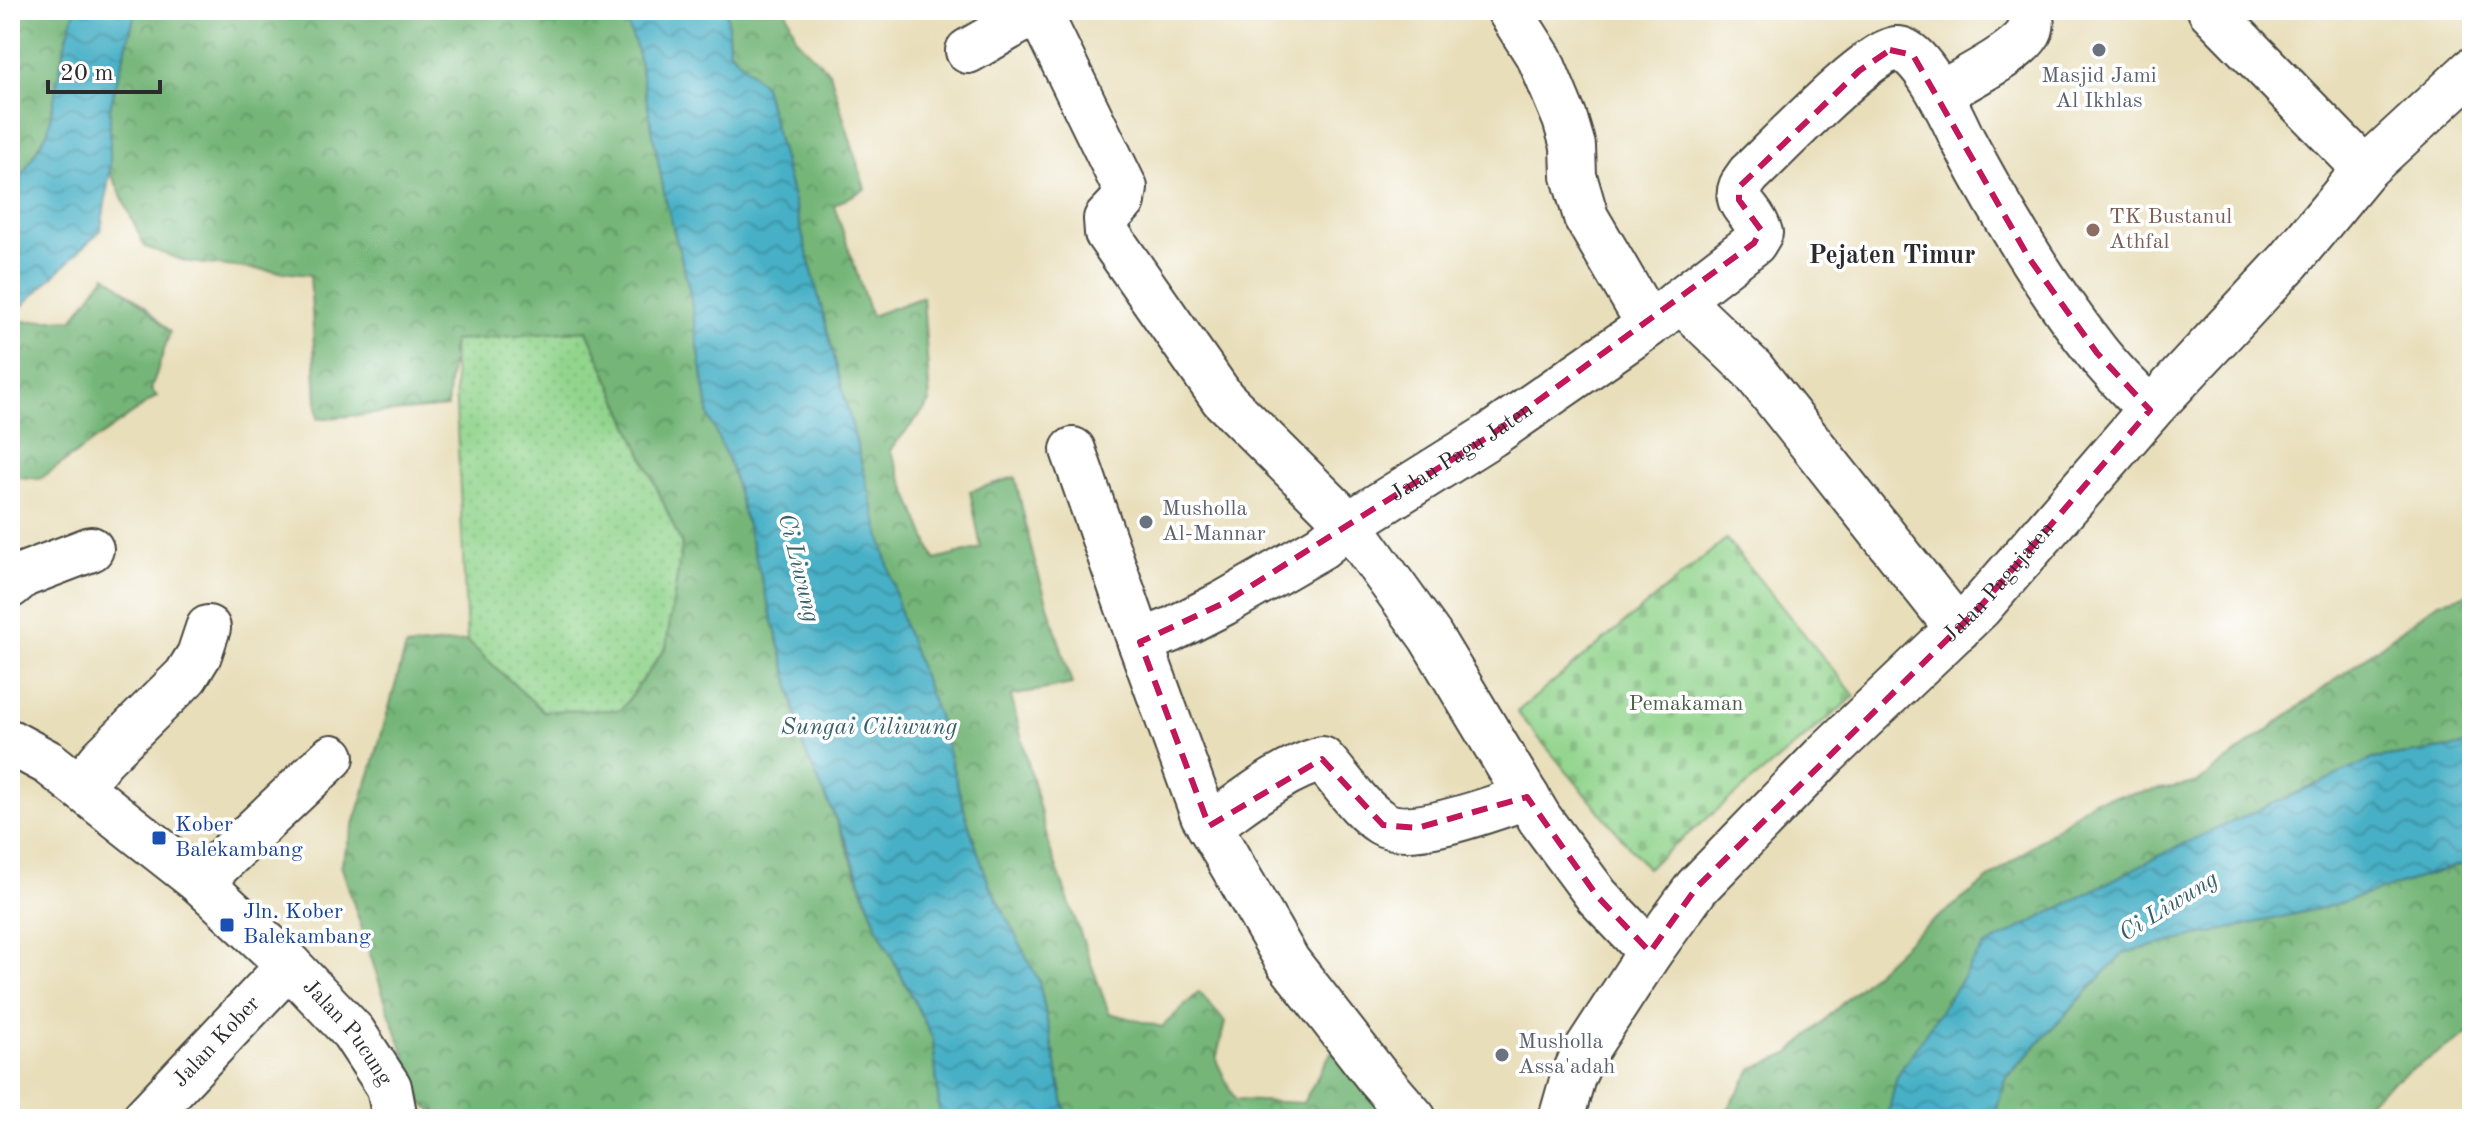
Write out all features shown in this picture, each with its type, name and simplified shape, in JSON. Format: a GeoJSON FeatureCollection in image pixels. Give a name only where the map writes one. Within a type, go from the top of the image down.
{"type":"FeatureCollection","features":[{"type":"Feature","properties":{"kind":"street"},"geometry":{"type":"LineString","coordinates":[[968,51],[1038,10],[1125,188],[1123,201],[1106,219],[1107,233],[1223,399],[1349,524],[1430,636],[1527,797],[1597,896],[1650,952]]}},
{"type":"Feature","properties":{"kind":"street"},"geometry":{"type":"LineString","coordinates":[[1509,10],[1540,59],[1565,119],[1573,146],[1574,176],[1586,217],[1665,312],[1752,369],[1958,629]]}},
{"type":"Feature","properties":{"kind":"street"},"geometry":{"type":"LineString","coordinates":[[2028,10],[2031,29],[2020,44],[1940,94],[2029,258],[2097,353],[2150,410]]}},
{"type":"Feature","properties":{"kind":"street"},"geometry":{"type":"LineString","coordinates":[[2210,10],[2365,169]]}},
{"type":"Feature","properties":{"kind":"street","name":"Jalan Pagu Jaten"},"geometry":{"type":"LineString","coordinates":[[1140,642],[1224,603],[1321,547],[1349,524],[1491,435],[1665,312],[1754,243],[1760,230],[1739,200],[1739,187],[1859,71],[1890,50],[1902,49],[1913,55],[1940,94]]}},
{"type":"Feature","properties":{"kind":"street","name":"Jalan Pagujaten"},"geometry":{"type":"LineString","coordinates":[[1561,1119],[1583,1055],[1697,887],[1761,819],[1979,608],[2150,410],[2289,261],[2365,169],[2472,70]]}},
{"type":"Feature","properties":{"kind":"street"},"geometry":{"type":"LineString","coordinates":[[1073,450],[1203,815],[1288,962],[1414,1119]]}},
{"type":"Feature","properties":{"kind":"street"},"geometry":{"type":"LineString","coordinates":[[10,586],[23,575],[91,549]]}},
{"type":"Feature","properties":{"kind":"street"},"geometry":{"type":"LineString","coordinates":[[80,786],[103,758],[186,676],[199,655],[208,628]]}},
{"type":"Feature","properties":{"kind":"street","name":"Jalan Pucung"},"geometry":{"type":"LineString","coordinates":[[10,742],[49,763],[80,786],[200,882],[284,961],[353,1032],[389,1087],[395,1119]]}},
{"type":"Feature","properties":{"kind":"street"},"geometry":{"type":"LineString","coordinates":[[200,882],[332,757]]}},
{"type":"Feature","properties":{"kind":"street"},"geometry":{"type":"LineString","coordinates":[[1209,826],[1306,763],[1322,759],[1383,825],[1429,826],[1527,797]]}},
{"type":"Feature","properties":{"kind":"street","name":"Jalan Kober"},"geometry":{"type":"LineString","coordinates":[[144,1119],[284,961]]}},
{"type":"Feature","properties":{"kind":"highlighted area"},"geometry":{"type":"Polygon","coordinates":[[[1890,50],[1913,55],[2029,258],[2097,353],[2150,410],[1979,608],[1697,887],[1650,952],[1597,896],[1527,797],[1417,828],[1383,825],[1322,759],[1209,826],[1140,642],[1224,603],[1491,435],[1754,243],[1761,230],[1739,200],[1739,187],[1859,71],[1890,50]]]}},
{"type":"Feature","properties":{"kind":"green space"},"geometry":{"type":"Polygon","coordinates":[[[10,10],[75,10],[64,48],[48,131],[10,196],[10,10]]]}},
{"type":"Feature","properties":{"kind":"green space"},"geometry":{"type":"Polygon","coordinates":[[[136,10],[622,10],[637,49],[665,197],[689,288],[709,417],[731,467],[789,680],[802,745],[835,817],[878,929],[933,1039],[940,1119],[447,1119],[422,1103],[341,865],[406,647],[467,641],[543,711],[621,710],[666,647],[682,545],[587,330],[453,341],[447,407],[318,419],[310,275],[188,262],[145,247],[110,171],[110,108],[136,10]]]}},
{"type":"Feature","properties":{"kind":"green space"},"geometry":{"type":"Polygon","coordinates":[[[727,10],[786,10],[797,40],[830,73],[865,189],[834,205],[871,316],[923,297],[930,403],[890,450],[935,560],[981,548],[970,491],[1015,477],[1033,556],[1072,684],[1011,696],[1050,849],[1109,1013],[1162,1027],[1199,992],[1225,1022],[1216,1060],[1235,1100],[1303,1103],[1332,1051],[1398,1119],[1067,1119],[1039,981],[989,884],[968,823],[939,719],[903,623],[764,86],[729,50],[727,10]]]}},
{"type":"Feature","properties":{"kind":"green space"},"geometry":{"type":"Polygon","coordinates":[[[106,275],[145,306],[170,332],[151,390],[157,396],[40,479],[10,476],[10,322],[73,319],[106,275]]]}},
{"type":"Feature","properties":{"kind":"green space"},"geometry":{"type":"Polygon","coordinates":[[[587,330],[682,545],[666,647],[621,710],[543,711],[467,641],[453,341],[587,330]]]}},
{"type":"Feature","properties":{"kind":"green space","name":"Pemakaman"},"geometry":{"type":"Polygon","coordinates":[[[1726,539],[1855,696],[1647,868],[1517,712],[1726,539]]]}},
{"type":"Feature","properties":{"kind":"green space"},"geometry":{"type":"Polygon","coordinates":[[[2472,593],[2472,745],[2373,759],[2174,848],[1897,1076],[1887,1119],[1722,1119],[1752,1069],[1789,1054],[1911,938],[2093,800],[2197,783],[2439,602],[2472,593]]]}},
{"type":"Feature","properties":{"kind":"green space"},"geometry":{"type":"Polygon","coordinates":[[[2472,861],[2472,1032],[2393,1081],[2348,1119],[1994,1119],[2005,1080],[2123,953],[2330,906],[2472,861]]]}},
{"type":"Feature","properties":{"kind":"water"},"geometry":{"type":"Polygon","coordinates":[[[75,10],[136,10],[110,108],[110,171],[101,230],[10,318],[10,196],[48,131],[64,48],[75,10]]]}},
{"type":"Feature","properties":{"kind":"water","name":"Sungai Ciliwung"},"geometry":{"type":"Polygon","coordinates":[[[622,10],[727,10],[729,50],[764,86],[903,623],[939,719],[968,823],[989,884],[1039,981],[1067,1119],[940,1119],[933,1039],[878,929],[845,839],[802,745],[789,680],[731,467],[709,417],[689,288],[665,197],[637,49],[622,10]]]}},
{"type":"Feature","properties":{"kind":"water","name":"Ci Liwung"},"geometry":{"type":"Polygon","coordinates":[[[2472,745],[2472,861],[2330,906],[2123,953],[2005,1079],[1994,1119],[1887,1119],[1897,1076],[1982,948],[2174,848],[2373,759],[2472,745]]]}},
{"type":"Feature","properties":{"kind":"place","name":"Masjid Jami Al Ikhlas"},"geometry":{"type":"Point","coordinates":[2099,50]}},
{"type":"Feature","properties":{"kind":"place","name":"TK Bustanul Athfal"},"geometry":{"type":"Point","coordinates":[2093,230]}},
{"type":"Feature","properties":{"kind":"place","name":"Musholla Al-Mannar"},"geometry":{"type":"Point","coordinates":[1146,522]}},
{"type":"Feature","properties":{"kind":"place","name":"Kober Balekambang"},"geometry":{"type":"Point","coordinates":[159,838]}},
{"type":"Feature","properties":{"kind":"place","name":"Jln. Kober Balekambang"},"geometry":{"type":"Point","coordinates":[227,925]}},
{"type":"Feature","properties":{"kind":"place","name":"Musholla Assa'adah"},"geometry":{"type":"Point","coordinates":[1502,1055]}},
{"type":"Feature","properties":{"kind":"district","name":"Pejaten Timur"},"geometry":{"type":"Point","coordinates":[1892,256]}}]}
